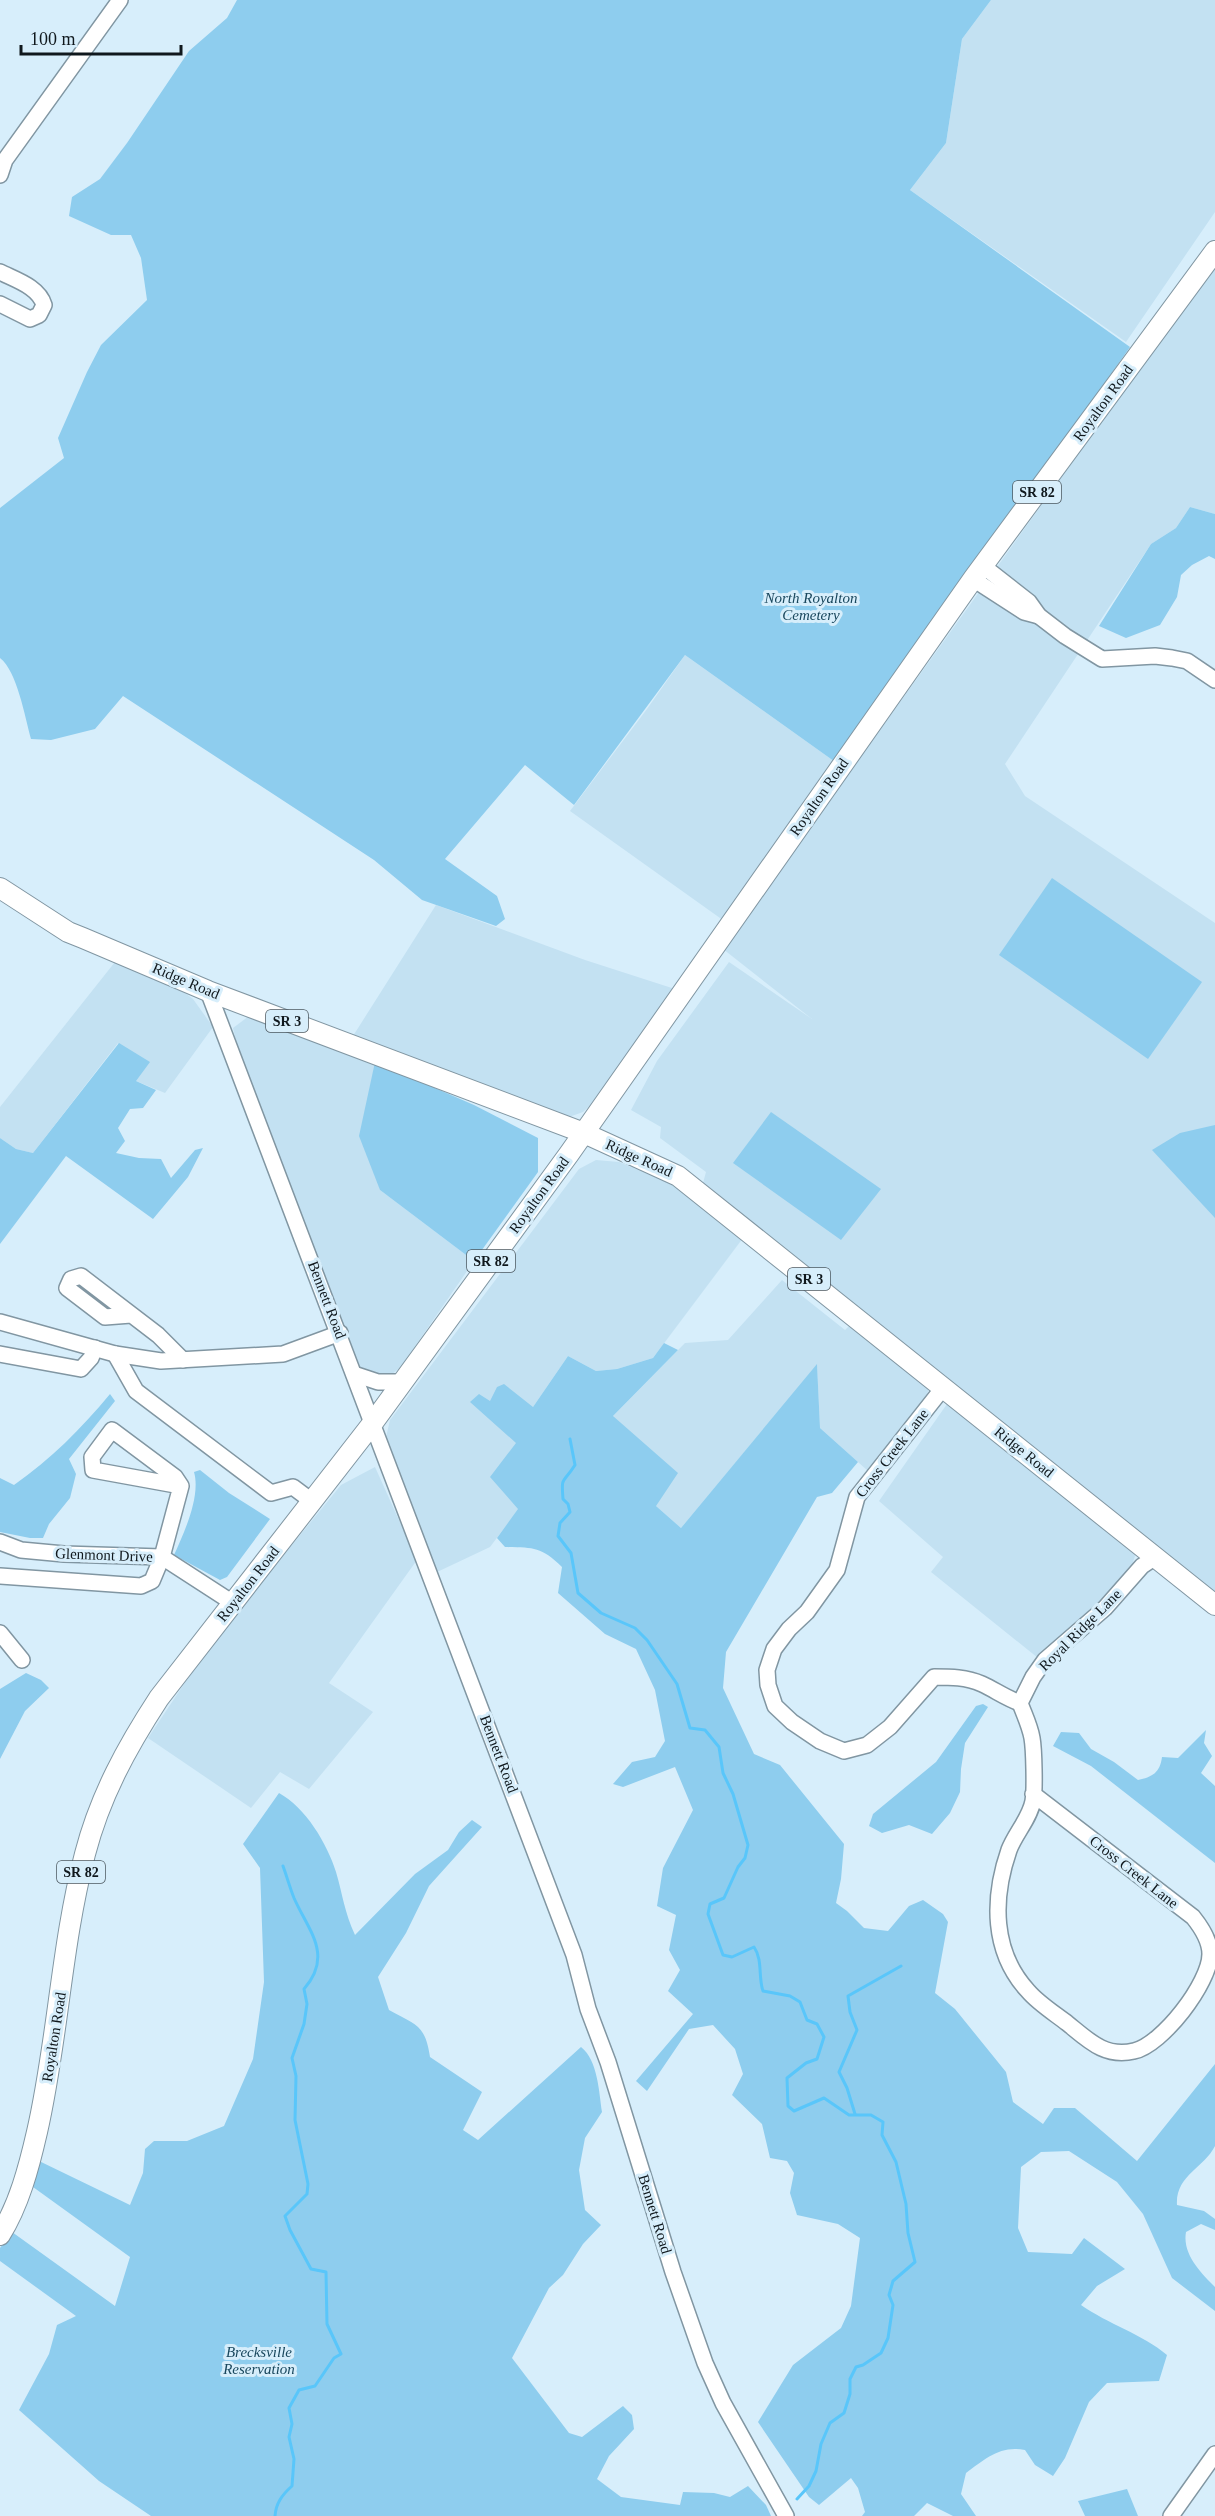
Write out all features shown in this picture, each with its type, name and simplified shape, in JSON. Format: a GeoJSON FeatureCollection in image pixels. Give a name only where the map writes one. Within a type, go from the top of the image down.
{"type":"FeatureCollection","features":[{"type":"Feature","properties":{"kind":"main road","name":"Royalton Road"},"geometry":{"type":"LineString","coordinates":[[0,2235],[8,2222],[29,2166],[40,2117],[85,1854],[99,1808],[115,1770],[141,1726],[159,1698],[313,1502],[403,1382],[584,1133],[978,573],[1215,252]]}},
{"type":"Feature","properties":{"kind":"main road","name":"Ridge Road"},"geometry":{"type":"LineString","coordinates":[[0,888],[69,932],[208,991],[584,1133],[678,1176],[1215,1605]]}},
{"type":"Feature","properties":{"kind":"street"},"geometry":{"type":"LineString","coordinates":[[0,175],[5,160],[120,0]]}},
{"type":"Feature","properties":{"kind":"street"},"geometry":{"type":"LineString","coordinates":[[0,272],[35,290],[41,296],[44,305],[39,315],[30,319],[0,304]]}},
{"type":"Feature","properties":{"kind":"street"},"geometry":{"type":"LineString","coordinates":[[978,573],[1029,602],[1039,616],[1065,636],[1102,659],[1155,656],[1172,658],[1187,661],[1215,680]]}},
{"type":"Feature","properties":{"kind":"street","name":"Bennett Road"},"geometry":{"type":"LineString","coordinates":[[208,991],[340,1333],[372,1424],[574,1955],[588,2009],[608,2062],[669,2261],[705,2363],[723,2403],[786,2516]]}},
{"type":"Feature","properties":{"kind":"street"},"geometry":{"type":"LineString","coordinates":[[131,1316],[158,1335],[183,1360]]}},
{"type":"Feature","properties":{"kind":"street"},"geometry":{"type":"LineString","coordinates":[[0,1322],[115,1354],[161,1361],[283,1354],[340,1333]]}},
{"type":"Feature","properties":{"kind":"street"},"geometry":{"type":"LineString","coordinates":[[0,1354],[81,1369],[91,1358],[95,1348]]}},
{"type":"Feature","properties":{"kind":"street"},"geometry":{"type":"LineString","coordinates":[[115,1354],[136,1391],[271,1493],[293,1487],[313,1502]]}},
{"type":"Feature","properties":{"kind":"street"},"geometry":{"type":"LineString","coordinates":[[354,1374],[378,1382],[403,1382]]}},
{"type":"Feature","properties":{"kind":"street","name":"Cross Creek Lane"},"geometry":{"type":"LineString","coordinates":[[943,1388],[856,1497],[837,1570],[807,1612],[789,1629],[774,1649],[767,1671],[768,1685],[775,1706],[792,1722],[820,1741],[844,1751],[867,1745],[883,1733],[934,1677],[957,1676],[982,1684],[1004,1698],[1020,1703]]}},
{"type":"Feature","properties":{"kind":"street"},"geometry":{"type":"LineString","coordinates":[[0,1576],[141,1586],[152,1581],[162,1557],[181,1486],[175,1477],[112,1430],[92,1457],[93,1470],[181,1486]]}},
{"type":"Feature","properties":{"kind":"street","name":"Glenmont Drive"},"geometry":{"type":"LineString","coordinates":[[0,1542],[21,1550],[162,1557],[233,1603]]}},
{"type":"Feature","properties":{"kind":"street","name":"Royal Ridge Lane"},"geometry":{"type":"LineString","coordinates":[[1020,1703],[1046,1660],[1106,1608],[1142,1566],[1154,1558]]}},
{"type":"Feature","properties":{"kind":"street"},"geometry":{"type":"LineString","coordinates":[[0,1633],[22,1660]]}},
{"type":"Feature","properties":{"kind":"street"},"geometry":{"type":"LineString","coordinates":[[1020,1703],[1032,1738],[1033,1794]]}},
{"type":"Feature","properties":{"kind":"street","name":"Cross Creek Lane"},"geometry":{"type":"LineString","coordinates":[[1033,1794],[1193,1917],[1203,1931],[1210,1954],[1194,1995],[1177,2019],[1154,2042],[1137,2051],[1117,2054],[1099,2049],[1029,1993],[1009,1967],[999,1936],[998,1899],[1009,1850],[1033,1802],[1033,1794]]}},
{"type":"Feature","properties":{"kind":"street"},"geometry":{"type":"LineString","coordinates":[[1170,2516],[1215,2454]]}},
{"type":"Feature","properties":{"kind":"shaded area"},"geometry":{"type":"Polygon","coordinates":[[[991,0],[1215,0],[1215,212],[1126,342],[910,190],[946,143],[962,39],[991,0]]]}},
{"type":"Feature","properties":{"kind":"shaded area"},"geometry":{"type":"Polygon","coordinates":[[[1215,269],[1215,514],[1190,507],[1176,528],[1151,544],[1005,764],[1025,796],[1215,923],[1215,1597],[703,1183],[706,1172],[660,1138],[661,1127],[631,1110],[657,1061],[729,962],[812,1019],[723,949],[1205,277],[1215,269]]]}},
{"type":"Feature","properties":{"kind":"shaded area"},"geometry":{"type":"Polygon","coordinates":[[[685,655],[838,764],[727,923],[570,811],[685,655]]]}},
{"type":"Feature","properties":{"kind":"shaded area"},"geometry":{"type":"Polygon","coordinates":[[[436,905],[585,960],[678,990],[597,1099],[583,1112],[569,1117],[434,1070],[353,1036],[436,905]]]}},
{"type":"Feature","properties":{"kind":"shaded area"},"geometry":{"type":"Polygon","coordinates":[[[115,962],[181,990],[193,999],[213,1027],[165,1093],[136,1081],[118,1043],[33,1153],[16,1149],[0,1138],[0,1107],[115,962]]]}},
{"type":"Feature","properties":{"kind":"shaded area"},"geometry":{"type":"Polygon","coordinates":[[[249,1016],[375,1062],[380,1190],[474,1261],[400,1368],[392,1374],[367,1373],[353,1360],[240,1058],[233,1028],[249,1016]]]}},
{"type":"Feature","properties":{"kind":"shaded area"},"geometry":{"type":"Polygon","coordinates":[[[596,1160],[619,1162],[670,1183],[743,1238],[653,1358],[617,1369],[596,1371],[568,1356],[533,1407],[552,1465],[490,1547],[435,1573],[384,1446],[390,1420],[579,1169],[596,1160]]]}},
{"type":"Feature","properties":{"kind":"shaded area"},"geometry":{"type":"Polygon","coordinates":[[[782,1280],[845,1330],[852,1323],[919,1375],[929,1389],[924,1401],[868,1471],[820,1428],[817,1365],[681,1528],[656,1506],[613,1416],[685,1343],[728,1340],[782,1280]]]}},
{"type":"Feature","properties":{"kind":"shaded area"},"geometry":{"type":"Polygon","coordinates":[[[947,1404],[952,1404],[1133,1549],[1135,1556],[1132,1565],[1102,1605],[1038,1658],[931,1572],[943,1557],[879,1501],[947,1404]]]}},
{"type":"Feature","properties":{"kind":"shaded area"},"geometry":{"type":"Polygon","coordinates":[[[375,1467],[417,1560],[329,1683],[373,1712],[309,1789],[280,1772],[251,1808],[148,1738],[190,1675],[238,1611],[341,1485],[375,1467]]]}},
{"type":"Feature","properties":{"kind":"green space","name":"North Royalton Cemetery"},"geometry":{"type":"Polygon","coordinates":[[[237,0],[991,0],[962,39],[946,143],[910,190],[1130,347],[838,764],[685,655],[574,805],[525,765],[445,859],[497,896],[505,919],[496,926],[422,900],[374,860],[123,696],[95,729],[51,740],[31,739],[16,684],[6,664],[0,658],[0,508],[64,458],[58,438],[101,345],[147,300],[141,258],[131,235],[111,235],[69,216],[72,197],[100,179],[189,51],[227,18],[237,0]]]}},
{"type":"Feature","properties":{"kind":"green space"},"geometry":{"type":"Polygon","coordinates":[[[1190,507],[1215,514],[1215,559],[1209,556],[1192,565],[1181,575],[1177,597],[1160,625],[1126,638],[1099,626],[1151,544],[1176,528],[1190,507]]]}},
{"type":"Feature","properties":{"kind":"green space"},"geometry":{"type":"Polygon","coordinates":[[[1052,878],[1202,982],[1148,1059],[999,955],[1052,878]]]}},
{"type":"Feature","properties":{"kind":"green space"},"geometry":{"type":"Polygon","coordinates":[[[119,1043],[150,1062],[136,1081],[156,1090],[143,1108],[130,1109],[118,1128],[125,1141],[116,1153],[139,1158],[161,1159],[171,1178],[195,1150],[203,1148],[188,1177],[153,1219],[66,1156],[0,1244],[0,1138],[16,1149],[33,1153],[119,1043]]]}},
{"type":"Feature","properties":{"kind":"green space"},"geometry":{"type":"Polygon","coordinates":[[[375,1062],[474,1105],[538,1138],[538,1172],[474,1261],[380,1190],[359,1136],[375,1062]]]}},
{"type":"Feature","properties":{"kind":"green space"},"geometry":{"type":"Polygon","coordinates":[[[771,1112],[881,1189],[841,1240],[733,1163],[771,1112]]]}},
{"type":"Feature","properties":{"kind":"green space"},"geometry":{"type":"Polygon","coordinates":[[[1215,1125],[1215,1218],[1152,1150],[1180,1133],[1215,1125]]]}},
{"type":"Feature","properties":{"kind":"green space"},"geometry":{"type":"Polygon","coordinates":[[[664,1343],[678,1350],[613,1416],[678,1473],[656,1506],[681,1528],[817,1364],[820,1428],[858,1462],[832,1493],[817,1497],[726,1652],[723,1688],[754,1754],[780,1765],[844,1844],[836,1903],[864,1928],[888,1931],[909,1906],[923,1900],[943,1914],[948,1922],[935,1993],[955,2009],[1006,2072],[1013,2102],[1043,2124],[1054,2108],[1075,2108],[1137,2161],[1215,2064],[1215,2146],[1185,2179],[1178,2195],[1177,2205],[1204,2211],[1215,2219],[1215,2230],[1201,2224],[1186,2232],[1186,2240],[1194,2262],[1215,2287],[1215,2311],[1172,2278],[1143,2214],[1117,2182],[1069,2151],[1041,2152],[1021,2167],[1018,2228],[1028,2252],[1072,2254],[1084,2238],[1125,2269],[1097,2286],[1081,2305],[1147,2341],[1167,2355],[1159,2381],[1107,2383],[1089,2402],[1065,2458],[1053,2476],[1035,2465],[1025,2450],[1016,2449],[993,2454],[966,2473],[961,2494],[976,2516],[953,2516],[927,2503],[914,2516],[862,2516],[865,2512],[858,2488],[851,2478],[819,2505],[809,2497],[758,2422],[793,2365],[841,2328],[851,2306],[860,2238],[838,2224],[797,2215],[790,2193],[794,2173],[787,2161],[770,2158],[762,2124],[732,2095],[743,2074],[735,2049],[713,2025],[689,2029],[647,2091],[636,2081],[693,2014],[668,1991],[680,1970],[669,1950],[676,1915],[657,1906],[663,1868],[693,1810],[675,1767],[623,1787],[613,1784],[632,1762],[655,1757],[665,1741],[655,1690],[636,1649],[605,1634],[558,1593],[562,1567],[542,1552],[530,1548],[505,1547],[497,1538],[518,1509],[490,1477],[516,1443],[470,1402],[479,1394],[490,1401],[497,1387],[504,1384],[533,1407],[568,1356],[596,1371],[617,1369],[653,1358],[664,1343]]]}},
{"type":"Feature","properties":{"kind":"green space"},"geometry":{"type":"Polygon","coordinates":[[[110,1394],[115,1401],[69,1459],[76,1474],[70,1498],[49,1524],[43,1538],[0,1532],[0,1478],[14,1485],[28,1475],[65,1443],[110,1394]]]}},
{"type":"Feature","properties":{"kind":"green space"},"geometry":{"type":"Polygon","coordinates":[[[200,1470],[229,1493],[270,1519],[227,1577],[220,1580],[174,1555],[187,1525],[193,1503],[196,1482],[194,1472],[200,1470]]]}},
{"type":"Feature","properties":{"kind":"green space"},"geometry":{"type":"Polygon","coordinates":[[[26,1673],[41,1680],[49,1688],[25,1711],[0,1759],[0,1689],[26,1673]]]}},
{"type":"Feature","properties":{"kind":"green space"},"geometry":{"type":"Polygon","coordinates":[[[983,1704],[988,1707],[965,1743],[960,1792],[950,1813],[932,1834],[909,1825],[882,1833],[869,1826],[873,1814],[936,1762],[976,1706],[983,1704]]]}},
{"type":"Feature","properties":{"kind":"green space"},"geometry":{"type":"Polygon","coordinates":[[[1206,1730],[1204,1743],[1212,1756],[1201,1773],[1215,1786],[1215,1863],[1091,1766],[1053,1746],[1061,1732],[1079,1733],[1091,1749],[1114,1762],[1138,1780],[1154,1773],[1162,1757],[1178,1758],[1206,1730]]]}},
{"type":"Feature","properties":{"kind":"green space","name":"Brecksville Reservation"},"geometry":{"type":"Polygon","coordinates":[[[279,1793],[298,1807],[314,1827],[327,1849],[355,1935],[415,1874],[448,1850],[459,1832],[472,1820],[482,1827],[429,1886],[406,1933],[378,1977],[389,2010],[418,2027],[425,2038],[430,2057],[482,2092],[463,2130],[478,2140],[581,2047],[587,2053],[594,2068],[602,2112],[585,2138],[579,2170],[585,2210],[601,2225],[583,2244],[563,2275],[549,2288],[512,2358],[569,2433],[582,2437],[623,2406],[632,2415],[634,2429],[609,2456],[597,2479],[621,2497],[680,2505],[683,2492],[714,2493],[730,2497],[748,2486],[766,2505],[771,2516],[151,2516],[99,2481],[19,2410],[49,2354],[57,2325],[76,2316],[0,2261],[0,2248],[12,2232],[115,2306],[130,2257],[33,2187],[37,2160],[130,2205],[143,2173],[145,2149],[154,2141],[187,2141],[224,2126],[253,2059],[264,1982],[260,1868],[243,1844],[279,1793]]]}},
{"type":"Feature","properties":{"kind":"green space"},"geometry":{"type":"Polygon","coordinates":[[[1127,2489],[1138,2516],[1085,2516],[1078,2501],[1127,2489]]]}},
{"type":"Feature","properties":{"kind":"waterway"},"geometry":{"type":"LineString","coordinates":[[570,1439],[575,1465],[562,1486],[563,1499],[568,1504],[570,1512],[560,1523],[558,1536],[571,1553],[578,1593],[601,1613],[635,1628],[647,1640],[677,1684],[690,1728],[705,1730],[719,1747],[723,1773],[733,1794],[748,1845],[745,1858],[738,1867],[724,1898],[710,1904],[708,1914],[723,1955],[732,1957],[754,1947],[757,1952],[763,1991],[790,1996],[800,2002],[807,2020],[817,2024],[824,2037],[817,2059],[806,2063],[787,2078],[788,2106],[794,2111],[824,2098],[849,2115],[871,2115],[883,2122],[882,2135],[896,2162],[906,2204],[908,2233],[915,2262],[893,2281],[889,2295],[893,2305],[888,2338],[881,2353],[856,2367],[850,2379],[850,2394],[844,2413],[830,2423],[821,2444],[816,2471],[809,2486],[797,2499]]}},
{"type":"Feature","properties":{"kind":"waterway"},"geometry":{"type":"LineString","coordinates":[[275,2516],[280,2500],[292,2486],[294,2459],[289,2437],[292,2424],[289,2408],[299,2390],[315,2386],[334,2358],[341,2354],[327,2324],[326,2272],[311,2269],[285,2216],[307,2194],[308,2184],[295,2120],[296,2076],[292,2058],[304,2024],[307,2004],[304,1989],[313,1977],[318,1954],[316,1943],[294,1898],[283,1866]]}},
{"type":"Feature","properties":{"kind":"waterway"},"geometry":{"type":"LineString","coordinates":[[855,2114],[839,2072],[857,2030],[850,2012],[848,1996],[901,1966]]}}]}
